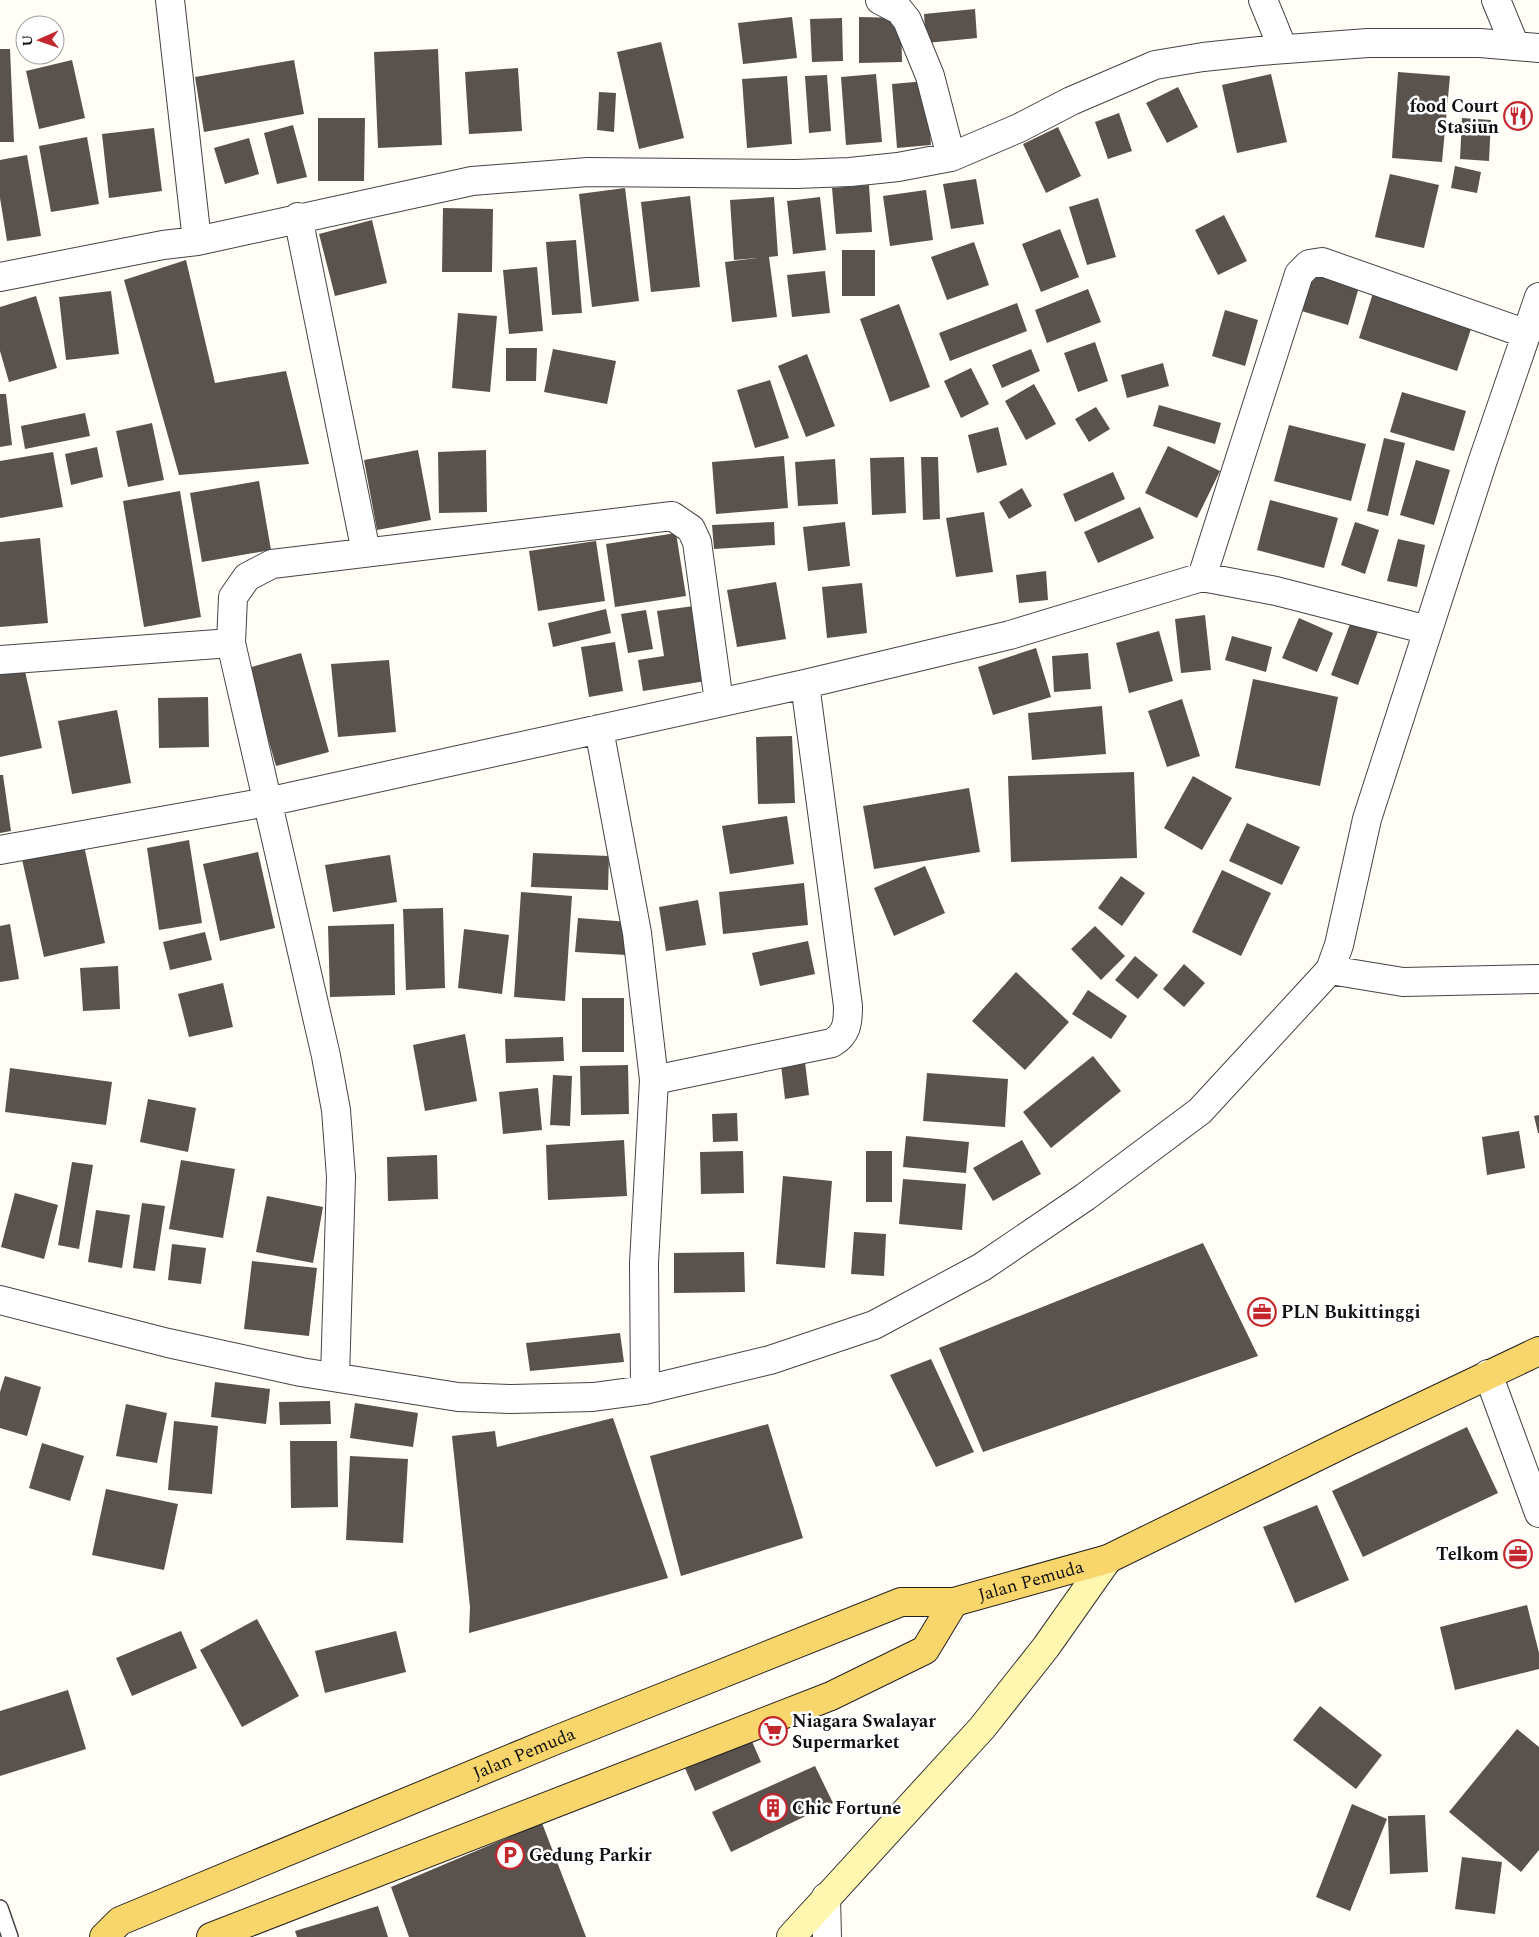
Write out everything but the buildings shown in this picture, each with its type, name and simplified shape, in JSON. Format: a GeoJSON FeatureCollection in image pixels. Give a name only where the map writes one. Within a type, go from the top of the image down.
{"type":"FeatureCollection","features":[{"type":"Feature","properties":{"kind":"main road","name":"Jalan Pemuda"},"geometry":{"type":"LineString","coordinates":[[104,1937],[120,1922],[542,1745],[901,1602],[954,1602],[1108,1558],[1539,1351]]}},
{"type":"Feature","properties":{"kind":"main road"},"geometry":{"type":"LineString","coordinates":[[791,1937],[982,1728],[1046,1647],[1108,1558]]}},
{"type":"Feature","properties":{"kind":"main road","name":"Jalan Pemuda"},"geometry":{"type":"LineString","coordinates":[[211,1937],[831,1696],[925,1650],[954,1602]]}},
{"type":"Feature","properties":{"kind":"street"},"geometry":{"type":"LineString","coordinates":[[170,0],[198,241]]}},
{"type":"Feature","properties":{"kind":"street"},"geometry":{"type":"LineString","coordinates":[[880,0],[899,10],[907,20],[930,76],[951,157]]}},
{"type":"Feature","properties":{"kind":"street"},"geometry":{"type":"LineString","coordinates":[[1263,0],[1283,49]]}},
{"type":"Feature","properties":{"kind":"street"},"geometry":{"type":"LineString","coordinates":[[1496,0],[1527,47]]}},
{"type":"Feature","properties":{"kind":"street"},"geometry":{"type":"LineString","coordinates":[[0,277],[163,245],[198,241],[298,217],[472,181],[588,172],[748,174],[850,172],[898,167],[951,157],[1012,131],[1071,101],[1155,66],[1203,57],[1368,43],[1480,43],[1527,47]]}},
{"type":"Feature","properties":{"kind":"street"},"geometry":{"type":"LineString","coordinates":[[298,217],[366,552]]}},
{"type":"Feature","properties":{"kind":"street"},"geometry":{"type":"LineString","coordinates":[[1202,577],[1299,274],[1309,264],[1322,262],[1527,334]]}},
{"type":"Feature","properties":{"kind":"street"},"geometry":{"type":"LineString","coordinates":[[0,1300],[168,1343],[336,1377],[458,1397],[510,1399],[593,1396],[645,1390],[770,1360],[874,1325],[982,1266],[1085,1197],[1200,1111],[1330,970],[1339,945],[1367,819],[1539,297]]}},
{"type":"Feature","properties":{"kind":"street"},"geometry":{"type":"LineString","coordinates":[[336,1377],[341,1177],[336,1110],[326,1056],[231,643],[233,597],[247,577],[272,564],[672,516],[691,529],[697,542],[719,702]]}},
{"type":"Feature","properties":{"kind":"street"},"geometry":{"type":"LineString","coordinates":[[0,850],[267,802],[805,684],[1010,635],[1202,577],[1276,591],[1428,630]]}},
{"type":"Feature","properties":{"kind":"street"},"geometry":{"type":"LineString","coordinates":[[0,660],[231,643]]}},
{"type":"Feature","properties":{"kind":"street"},"geometry":{"type":"LineString","coordinates":[[654,1080],[832,1043],[842,1037],[848,1024],[848,1006],[805,684]]}},
{"type":"Feature","properties":{"kind":"street"},"geometry":{"type":"LineString","coordinates":[[599,729],[637,933],[654,1080],[644,1263],[645,1390]]}},
{"type":"Feature","properties":{"kind":"street"},"geometry":{"type":"LineString","coordinates":[[1330,970],[1403,982],[1539,979]]}},
{"type":"Feature","properties":{"kind":"street"},"geometry":{"type":"LineString","coordinates":[[1488,1374],[1539,1513]]}},
{"type":"Feature","properties":{"kind":"street"},"geometry":{"type":"LineString","coordinates":[[826,1897],[827,1937]]}},
{"type":"Feature","properties":{"kind":"lane"},"geometry":{"type":"LineString","coordinates":[[0,1908],[10,1937]]}},
{"type":"Feature","properties":{"kind":"place","name":"food Court Stasiun"},"geometry":{"type":"Point","coordinates":[1518,116]}},
{"type":"Feature","properties":{"kind":"place","name":"PLN Bukittinggi"},"geometry":{"type":"Point","coordinates":[1262,1312]}},
{"type":"Feature","properties":{"kind":"place","name":"Telkom"},"geometry":{"type":"Point","coordinates":[1518,1554]}},
{"type":"Feature","properties":{"kind":"place","name":"Niagara Swalayar Supermarket"},"geometry":{"type":"Point","coordinates":[773,1731]}},
{"type":"Feature","properties":{"kind":"place","name":"Chic Fortune"},"geometry":{"type":"Point","coordinates":[773,1808]}},
{"type":"Feature","properties":{"kind":"place","name":"Gedung Parkir"},"geometry":{"type":"Point","coordinates":[510,1855]}}]}
